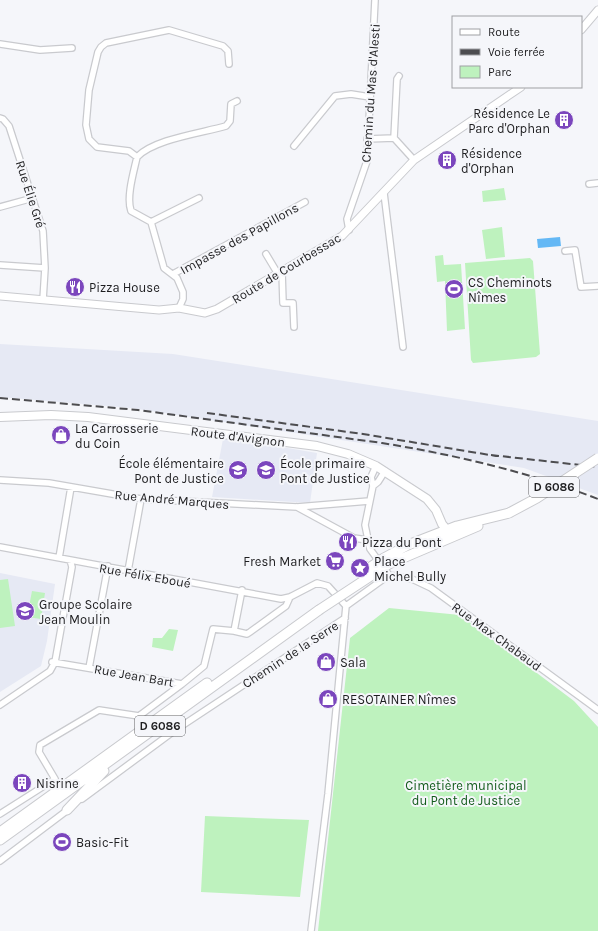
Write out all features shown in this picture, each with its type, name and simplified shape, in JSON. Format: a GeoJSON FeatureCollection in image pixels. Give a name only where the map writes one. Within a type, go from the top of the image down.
{"type":"FeatureCollection","features":[{"type":"Feature","properties":{"kind":"main road","name":"Route d'Avignon"},"geometry":{"type":"LineString","coordinates":[[0,417],[88,417],[317,446],[360,458],[376,466],[427,499],[436,510],[442,524],[447,530]]}},
{"type":"Feature","properties":{"kind":"main road","name":"D 6086"},"geometry":{"type":"LineString","coordinates":[[386,561],[456,535],[509,513],[537,498],[598,458]]}},
{"type":"Feature","properties":{"kind":"main road","name":"D 6086"},"geometry":{"type":"LineString","coordinates":[[0,832],[317,608],[408,546],[447,530],[509,513]]}},
{"type":"Feature","properties":{"kind":"main road"},"geometry":{"type":"LineString","coordinates":[[447,530],[456,535]]}},
{"type":"Feature","properties":{"kind":"main road","name":"D 6086"},"geometry":{"type":"LineString","coordinates":[[0,840],[119,755],[317,608]]}},
{"type":"Feature","properties":{"kind":"main road"},"geometry":{"type":"LineString","coordinates":[[67,810],[119,755]]}},
{"type":"Feature","properties":{"kind":"street","name":"Chemin du Mas d'Alesti"},"geometry":{"type":"LineString","coordinates":[[349,230],[347,219],[365,170],[375,0]]}},
{"type":"Feature","properties":{"kind":"street"},"geometry":{"type":"LineString","coordinates":[[582,29],[598,10]]}},
{"type":"Feature","properties":{"kind":"street"},"geometry":{"type":"LineString","coordinates":[[137,157],[129,151],[96,147],[89,139],[86,125],[90,90],[98,52],[102,46],[106,43],[169,30],[223,46],[228,51],[230,64]]}},
{"type":"Feature","properties":{"kind":"street"},"geometry":{"type":"LineString","coordinates":[[0,44],[40,50],[72,48]]}},
{"type":"Feature","properties":{"kind":"street"},"geometry":{"type":"LineString","coordinates":[[399,76],[397,79],[394,138],[414,160]]}},
{"type":"Feature","properties":{"kind":"street","name":"Route de Courbessac"},"geometry":{"type":"LineString","coordinates":[[0,296],[159,310],[179,308],[205,313],[217,309],[280,273],[349,230],[414,160],[520,88]]}},
{"type":"Feature","properties":{"kind":"street"},"geometry":{"type":"LineString","coordinates":[[294,146],[335,96],[351,94],[370,97]]}},
{"type":"Feature","properties":{"kind":"street"},"geometry":{"type":"LineString","coordinates":[[179,308],[183,299],[183,292],[177,278],[164,268],[151,222],[131,211],[129,207],[131,185],[137,157],[147,149],[180,137],[226,126],[230,120],[231,104],[237,101]]}},
{"type":"Feature","properties":{"kind":"street","name":"Rue Élie Gré"},"geometry":{"type":"LineString","coordinates":[[0,118],[3,118],[9,126],[43,231],[45,268],[43,300]]}},
{"type":"Feature","properties":{"kind":"street"},"geometry":{"type":"LineString","coordinates":[[367,139],[394,138]]}},
{"type":"Feature","properties":{"kind":"street"},"geometry":{"type":"LineString","coordinates":[[589,184],[598,183]]}},
{"type":"Feature","properties":{"kind":"street"},"geometry":{"type":"LineString","coordinates":[[384,193],[402,347]]}},
{"type":"Feature","properties":{"kind":"street"},"geometry":{"type":"LineString","coordinates":[[0,207],[33,198]]}},
{"type":"Feature","properties":{"kind":"street"},"geometry":{"type":"LineString","coordinates":[[151,222],[199,198]]}},
{"type":"Feature","properties":{"kind":"street","name":"Impasse des Papillons"},"geometry":{"type":"LineString","coordinates":[[173,274],[305,202]]}},
{"type":"Feature","properties":{"kind":"street"},"geometry":{"type":"LineString","coordinates":[[566,251],[575,250],[581,287],[598,286]]}},
{"type":"Feature","properties":{"kind":"street"},"geometry":{"type":"LineString","coordinates":[[266,254],[280,273],[283,303],[293,303],[294,327]]}},
{"type":"Feature","properties":{"kind":"street"},"geometry":{"type":"LineString","coordinates":[[0,265],[45,268]]}},
{"type":"Feature","properties":{"kind":"street"},"geometry":{"type":"LineString","coordinates":[[346,606],[389,575],[370,549],[365,524],[373,486],[371,477],[376,466]]}},
{"type":"Feature","properties":{"kind":"street"},"geometry":{"type":"LineString","coordinates":[[373,486],[385,472]]}},
{"type":"Feature","properties":{"kind":"street","name":"Rue André Marques"},"geometry":{"type":"LineString","coordinates":[[0,480],[71,487],[141,498],[297,507]]}},
{"type":"Feature","properties":{"kind":"street"},"geometry":{"type":"LineString","coordinates":[[59,558],[71,487]]}},
{"type":"Feature","properties":{"kind":"street"},"geometry":{"type":"LineString","coordinates":[[128,571],[141,498]]}},
{"type":"Feature","properties":{"kind":"street"},"geometry":{"type":"LineString","coordinates":[[297,507],[369,501]]}},
{"type":"Feature","properties":{"kind":"street"},"geometry":{"type":"LineString","coordinates":[[314,515],[315,506]]}},
{"type":"Feature","properties":{"kind":"street"},"geometry":{"type":"LineString","coordinates":[[297,507],[354,538],[367,540]]}},
{"type":"Feature","properties":{"kind":"street","name":"Rue Félix Eboué"},"geometry":{"type":"LineString","coordinates":[[0,548],[242,590],[281,599],[290,597]]}},
{"type":"Feature","properties":{"kind":"street"},"geometry":{"type":"LineString","coordinates":[[0,705],[50,671],[72,567],[70,560]]}},
{"type":"Feature","properties":{"kind":"street"},"geometry":{"type":"LineString","coordinates":[[89,668],[108,567]]}},
{"type":"Feature","properties":{"kind":"street","name":"Rue Max Chabaud"},"geometry":{"type":"LineString","coordinates":[[389,575],[412,579],[431,588],[598,710]]}},
{"type":"Feature","properties":{"kind":"street"},"geometry":{"type":"LineString","coordinates":[[242,590],[234,631],[247,634],[286,606],[290,597],[317,583],[328,586],[346,606],[346,618]]}},
{"type":"Feature","properties":{"kind":"street","name":"Chemin de la Serre"},"geometry":{"type":"LineString","coordinates":[[0,861],[174,731],[346,618]]}},
{"type":"Feature","properties":{"kind":"street","name":"Chemin de la Serre"},"geometry":{"type":"LineString","coordinates":[[311,931],[346,618]]}},
{"type":"Feature","properties":{"kind":"street","name":"Rue Jean Bart"},"geometry":{"type":"LineString","coordinates":[[53,662],[182,684],[204,666],[213,629],[234,631]]}},
{"type":"Feature","properties":{"kind":"street"},"geometry":{"type":"LineString","coordinates":[[0,814],[55,778],[39,752],[40,745],[98,710],[139,716],[182,684]]}},
{"type":"Feature","properties":{"kind":"shaded area"},"geometry":{"type":"Polygon","coordinates":[[[0,344],[173,354],[598,421],[598,495],[524,468],[131,408],[0,397],[0,344]]]}},
{"type":"Feature","properties":{"kind":"shaded area","name":"École primaire Pont de Justice"},"geometry":{"type":"Polygon","coordinates":[[[223,439],[317,453],[310,503],[212,497],[223,439]]]}},
{"type":"Feature","properties":{"kind":"shaded area","name":"Groupe Scolaire Jean Moulin"},"geometry":{"type":"Polygon","coordinates":[[[0,573],[55,584],[47,641],[41,666],[0,692],[0,573]]]}},
{"type":"Feature","properties":{"kind":"green space"},"geometry":{"type":"Polygon","coordinates":[[[504,188],[506,200],[483,202],[482,191],[504,188]]]}},
{"type":"Feature","properties":{"kind":"green space"},"geometry":{"type":"Polygon","coordinates":[[[502,227],[505,257],[486,259],[482,230],[502,227]]]}},
{"type":"Feature","properties":{"kind":"green space","name":"CS Cheminots Nîmes"},"geometry":{"type":"Polygon","coordinates":[[[443,255],[444,265],[461,264],[465,329],[447,331],[445,281],[437,282],[435,256],[443,255]]]}},
{"type":"Feature","properties":{"kind":"green space"},"geometry":{"type":"Polygon","coordinates":[[[530,258],[533,261],[540,354],[536,357],[473,363],[471,360],[465,263],[530,258]]]}},
{"type":"Feature","properties":{"kind":"green space"},"geometry":{"type":"Polygon","coordinates":[[[8,579],[15,626],[0,628],[0,580],[8,579]]]}},
{"type":"Feature","properties":{"kind":"green space"},"geometry":{"type":"Polygon","coordinates":[[[32,591],[45,593],[41,619],[27,617],[32,591]]]}},
{"type":"Feature","properties":{"kind":"green space","name":"Cimetière municipal du Pont de Justice"},"geometry":{"type":"Polygon","coordinates":[[[389,608],[460,615],[574,701],[598,727],[598,931],[318,931],[350,638],[389,608]]]}},
{"type":"Feature","properties":{"kind":"green space"},"geometry":{"type":"Polygon","coordinates":[[[169,629],[178,630],[173,651],[152,647],[153,638],[162,638],[169,629]]]}},
{"type":"Feature","properties":{"kind":"green space"},"geometry":{"type":"Polygon","coordinates":[[[205,816],[309,820],[300,897],[201,892],[205,816]]]}},
{"type":"Feature","properties":{"kind":"water"},"geometry":{"type":"Polygon","coordinates":[[[560,237],[561,246],[538,248],[537,239],[560,237]]]}},
{"type":"Feature","properties":{"kind":"railway"},"geometry":{"type":"LineString","coordinates":[[0,398],[138,410],[382,443],[492,465],[572,489],[598,499]]}},
{"type":"Feature","properties":{"kind":"railway"},"geometry":{"type":"LineString","coordinates":[[207,413],[363,434],[496,456]]}},
{"type":"Feature","properties":{"kind":"railway"},"geometry":{"type":"LineString","coordinates":[[491,455],[598,467]]}},
{"type":"Feature","properties":{"kind":"place","name":"Résidence Le Parc d'Orphan"},"geometry":{"type":"Point","coordinates":[564,120]}},
{"type":"Feature","properties":{"kind":"place","name":"Résidence d'Orphan"},"geometry":{"type":"Point","coordinates":[447,160]}},
{"type":"Feature","properties":{"kind":"place","name":"Pizza House"},"geometry":{"type":"Point","coordinates":[75,287]}},
{"type":"Feature","properties":{"kind":"place","name":"CS Cheminots Nîmes"},"geometry":{"type":"Point","coordinates":[454,289]}},
{"type":"Feature","properties":{"kind":"place","name":"La Carrosserie du Coin"},"geometry":{"type":"Point","coordinates":[61,435]}},
{"type":"Feature","properties":{"kind":"place","name":"École élémentaire Pont de Justice"},"geometry":{"type":"Point","coordinates":[238,470]}},
{"type":"Feature","properties":{"kind":"place","name":"École primaire Pont de Justice"},"geometry":{"type":"Point","coordinates":[266,470]}},
{"type":"Feature","properties":{"kind":"place","name":"Pizza du Pont"},"geometry":{"type":"Point","coordinates":[348,542]}},
{"type":"Feature","properties":{"kind":"place","name":"Fresh Market"},"geometry":{"type":"Point","coordinates":[335,561]}},
{"type":"Feature","properties":{"kind":"place","name":"Place Michel Bully"},"geometry":{"type":"Point","coordinates":[360,568]}},
{"type":"Feature","properties":{"kind":"place","name":"Groupe Scolaire Jean Moulin"},"geometry":{"type":"Point","coordinates":[25,611]}},
{"type":"Feature","properties":{"kind":"place","name":"Sala"},"geometry":{"type":"Point","coordinates":[326,662]}},
{"type":"Feature","properties":{"kind":"place","name":"RESOTAINER Nîmes"},"geometry":{"type":"Point","coordinates":[328,699]}},
{"type":"Feature","properties":{"kind":"place","name":"Nisrine"},"geometry":{"type":"Point","coordinates":[22,783]}},
{"type":"Feature","properties":{"kind":"place","name":"Basic-Fit"},"geometry":{"type":"Point","coordinates":[62,842]}}]}
